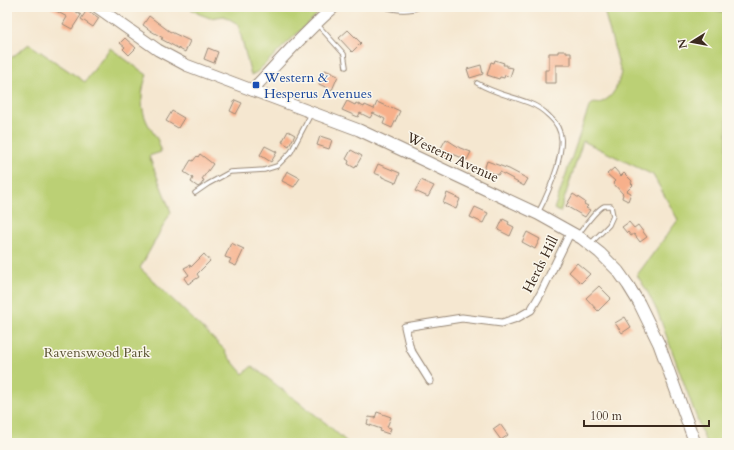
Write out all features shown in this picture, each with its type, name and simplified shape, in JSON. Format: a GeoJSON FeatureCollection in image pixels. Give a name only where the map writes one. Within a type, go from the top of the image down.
{"type":"FeatureCollection","features":[{"type":"Feature","properties":{"kind":"main road","name":"Western Avenue"},"geometry":{"type":"LineString","coordinates":[[97,7],[158,50],[186,65],[359,130],[538,214],[589,244],[618,271],[639,303],[659,344],[695,443]]}},
{"type":"Feature","properties":{"kind":"main road"},"geometry":{"type":"LineString","coordinates":[[252,90],[315,23],[334,7]]}},
{"type":"Feature","properties":{"kind":"street","name":"Herds Hill"},"geometry":{"type":"LineString","coordinates":[[430,381],[410,349],[405,327],[462,318],[502,323],[517,318],[531,310],[574,234]]}},
{"type":"Feature","properties":{"kind":"lane"},"geometry":{"type":"LineString","coordinates":[[385,7],[407,10],[419,7]]}},
{"type":"Feature","properties":{"kind":"lane"},"geometry":{"type":"LineString","coordinates":[[315,23],[344,54],[346,66]]}},
{"type":"Feature","properties":{"kind":"lane"},"geometry":{"type":"LineString","coordinates":[[477,83],[488,90],[522,100],[540,108],[555,122],[559,129],[562,145],[560,157],[553,180],[538,214]]}},
{"type":"Feature","properties":{"kind":"lane"},"geometry":{"type":"LineString","coordinates":[[195,193],[230,172],[264,170],[277,166],[291,152],[312,112]]}},
{"type":"Feature","properties":{"kind":"lane"},"geometry":{"type":"LineString","coordinates":[[574,234],[601,208],[611,206],[613,216],[608,225],[589,244]]}},
{"type":"Feature","properties":{"kind":"green space"},"geometry":{"type":"Polygon","coordinates":[[[188,7],[325,7],[257,72],[251,75],[238,24],[224,16],[210,18],[199,14],[188,7]]]}},
{"type":"Feature","properties":{"kind":"green space"},"geometry":{"type":"Polygon","coordinates":[[[603,7],[701,7],[727,13],[727,443],[706,443],[658,313],[637,275],[678,220],[653,175],[583,141],[560,212],[554,209],[589,107],[594,103],[600,103],[609,98],[615,90],[620,77],[621,72],[603,7]]]}},
{"type":"Feature","properties":{"kind":"green space","name":"Ravenswood Park"},"geometry":{"type":"Polygon","coordinates":[[[29,44],[85,82],[110,48],[147,75],[142,94],[144,114],[158,140],[161,152],[149,156],[171,212],[140,268],[226,351],[225,353],[243,374],[252,366],[327,424],[348,443],[7,443],[7,61],[29,44]]]}},
{"type":"Feature","properties":{"kind":"building"},"geometry":{"type":"Polygon","coordinates":[[[49,7],[69,7],[81,15],[72,29],[63,24],[67,17],[49,7]]]}},
{"type":"Feature","properties":{"kind":"building"},"geometry":{"type":"Polygon","coordinates":[[[87,10],[99,18],[93,27],[81,19],[87,10]]]}},
{"type":"Feature","properties":{"kind":"building"},"geometry":{"type":"Polygon","coordinates":[[[149,16],[169,31],[190,41],[185,52],[161,39],[163,38],[143,25],[149,16]]]}},
{"type":"Feature","properties":{"kind":"building"},"geometry":{"type":"Polygon","coordinates":[[[348,30],[361,43],[352,52],[339,38],[348,30]]]}},
{"type":"Feature","properties":{"kind":"building"},"geometry":{"type":"Polygon","coordinates":[[[125,38],[136,48],[129,55],[123,49],[125,47],[120,43],[125,38]]]}},
{"type":"Feature","properties":{"kind":"building"},"geometry":{"type":"Polygon","coordinates":[[[208,48],[218,52],[214,63],[204,59],[208,48]]]}},
{"type":"Feature","properties":{"kind":"building"},"geometry":{"type":"Polygon","coordinates":[[[558,51],[567,51],[567,53],[571,53],[571,65],[556,65],[556,83],[545,83],[545,70],[549,70],[549,53],[558,53],[558,51]]]}},
{"type":"Feature","properties":{"kind":"building"},"geometry":{"type":"Polygon","coordinates":[[[495,60],[504,63],[503,65],[507,65],[507,67],[513,68],[510,77],[505,75],[504,78],[500,77],[499,79],[487,75],[491,62],[494,63],[495,60]]]}},
{"type":"Feature","properties":{"kind":"building"},"geometry":{"type":"Polygon","coordinates":[[[481,65],[483,74],[470,78],[467,69],[481,65]]]}},
{"type":"Feature","properties":{"kind":"building"},"geometry":{"type":"Polygon","coordinates":[[[325,70],[338,76],[332,90],[319,84],[325,70]]]}},
{"type":"Feature","properties":{"kind":"building"},"geometry":{"type":"Polygon","coordinates":[[[235,100],[242,103],[236,114],[230,111],[235,100]]]}},
{"type":"Feature","properties":{"kind":"building"},"geometry":{"type":"Polygon","coordinates":[[[347,101],[355,105],[356,103],[364,107],[365,105],[374,109],[377,102],[400,111],[392,128],[383,124],[385,119],[373,113],[370,118],[360,113],[358,117],[342,110],[347,101]]]}},
{"type":"Feature","properties":{"kind":"building"},"geometry":{"type":"Polygon","coordinates":[[[172,111],[184,118],[178,128],[166,121],[172,111]]]}},
{"type":"Feature","properties":{"kind":"building"},"geometry":{"type":"Polygon","coordinates":[[[288,131],[295,135],[289,146],[282,142],[288,131]]]}},
{"type":"Feature","properties":{"kind":"building"},"geometry":{"type":"Polygon","coordinates":[[[320,136],[332,140],[329,149],[317,145],[320,136]]]}},
{"type":"Feature","properties":{"kind":"building"},"geometry":{"type":"Polygon","coordinates":[[[446,139],[460,148],[471,152],[467,160],[448,152],[445,159],[437,155],[446,139]]]}},
{"type":"Feature","properties":{"kind":"building"},"geometry":{"type":"Polygon","coordinates":[[[265,146],[277,152],[271,162],[260,155],[265,146]]]}},
{"type":"Feature","properties":{"kind":"building"},"geometry":{"type":"Polygon","coordinates":[[[351,150],[362,156],[355,168],[348,164],[349,161],[346,159],[351,150]]]}},
{"type":"Feature","properties":{"kind":"building"},"geometry":{"type":"Polygon","coordinates":[[[200,154],[213,164],[202,179],[204,180],[201,185],[198,187],[191,182],[193,178],[184,172],[191,160],[193,161],[200,154]]]}},
{"type":"Feature","properties":{"kind":"building"},"geometry":{"type":"Polygon","coordinates":[[[487,161],[509,169],[528,179],[524,186],[500,172],[498,175],[484,170],[487,161]]]}},
{"type":"Feature","properties":{"kind":"building"},"geometry":{"type":"Polygon","coordinates":[[[378,164],[400,173],[396,183],[374,173],[378,164]]]}},
{"type":"Feature","properties":{"kind":"building"},"geometry":{"type":"Polygon","coordinates":[[[614,168],[621,176],[624,173],[632,181],[631,183],[633,185],[627,191],[631,193],[628,201],[622,198],[623,194],[613,183],[615,181],[607,174],[614,168]]]}},
{"type":"Feature","properties":{"kind":"building"},"geometry":{"type":"Polygon","coordinates":[[[287,171],[300,178],[294,187],[282,181],[287,171]]]}},
{"type":"Feature","properties":{"kind":"building"},"geometry":{"type":"Polygon","coordinates":[[[421,180],[434,186],[428,197],[415,191],[421,180]]]}},
{"type":"Feature","properties":{"kind":"building"},"geometry":{"type":"Polygon","coordinates":[[[447,193],[460,199],[456,209],[443,203],[447,193]]]}},
{"type":"Feature","properties":{"kind":"building"},"geometry":{"type":"Polygon","coordinates":[[[573,194],[585,202],[584,204],[588,206],[586,208],[590,210],[585,217],[566,206],[573,194]]]}},
{"type":"Feature","properties":{"kind":"building"},"geometry":{"type":"Polygon","coordinates":[[[475,207],[488,213],[483,223],[470,217],[475,207]]]}},
{"type":"Feature","properties":{"kind":"building"},"geometry":{"type":"Polygon","coordinates":[[[503,219],[514,227],[510,236],[498,230],[503,219]]]}},
{"type":"Feature","properties":{"kind":"building"},"geometry":{"type":"Polygon","coordinates":[[[629,222],[634,228],[638,225],[647,237],[640,242],[634,234],[631,236],[628,232],[627,233],[622,227],[629,222]]]}},
{"type":"Feature","properties":{"kind":"building"},"geometry":{"type":"Polygon","coordinates":[[[527,232],[540,239],[535,249],[522,242],[527,232]]]}},
{"type":"Feature","properties":{"kind":"building"},"geometry":{"type":"Polygon","coordinates":[[[231,243],[244,249],[236,266],[229,263],[231,259],[225,257],[231,243]]]}},
{"type":"Feature","properties":{"kind":"building"},"geometry":{"type":"Polygon","coordinates":[[[204,254],[210,261],[197,274],[199,277],[188,284],[184,278],[189,275],[184,268],[190,265],[191,267],[204,254]]]}},
{"type":"Feature","properties":{"kind":"building"},"geometry":{"type":"Polygon","coordinates":[[[577,263],[590,274],[581,283],[569,272],[577,263]]]}},
{"type":"Feature","properties":{"kind":"building"},"geometry":{"type":"Polygon","coordinates":[[[599,286],[611,298],[598,311],[586,298],[599,286]]]}},
{"type":"Feature","properties":{"kind":"building"},"geometry":{"type":"Polygon","coordinates":[[[625,317],[631,327],[622,333],[615,323],[625,317]]]}},
{"type":"Feature","properties":{"kind":"building"},"geometry":{"type":"Polygon","coordinates":[[[377,412],[391,417],[387,427],[391,428],[389,434],[380,431],[381,429],[367,424],[369,417],[375,418],[377,412]]]}},
{"type":"Feature","properties":{"kind":"building"},"geometry":{"type":"Polygon","coordinates":[[[500,424],[508,435],[501,440],[493,429],[500,424]]]}},
{"type":"Feature","properties":{"kind":"place","name":"Western & Hesperus Avenues"},"geometry":{"type":"Point","coordinates":[256,85]}}]}
